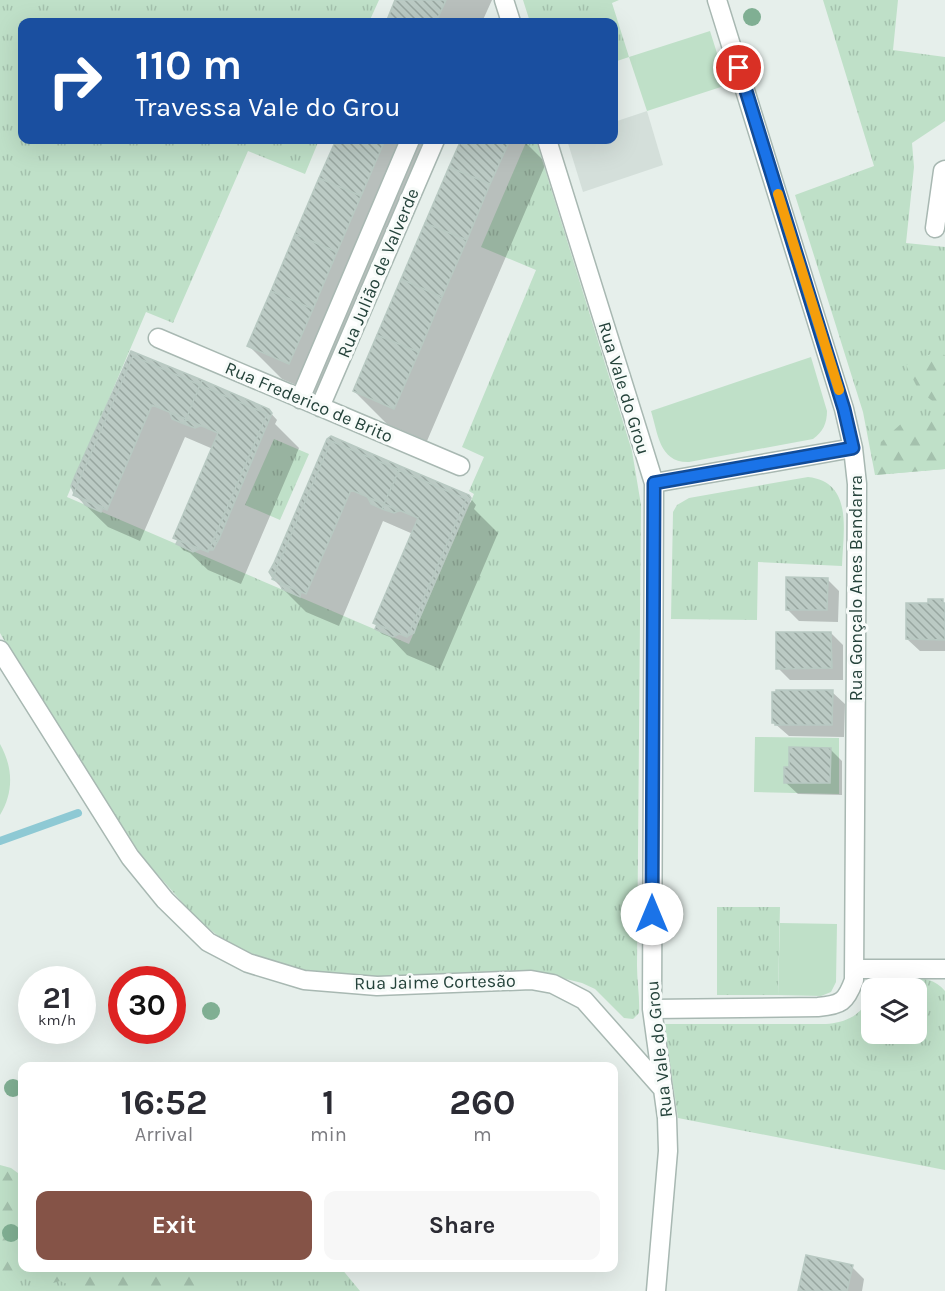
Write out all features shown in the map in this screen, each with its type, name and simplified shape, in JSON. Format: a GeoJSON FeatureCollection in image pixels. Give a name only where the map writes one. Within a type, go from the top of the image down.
{"type":"FeatureCollection","features":[{"type":"Feature","properties":{"kind":"street"},"geometry":{"type":"LineString","coordinates":[[504,0],[510,18]]}},
{"type":"Feature","properties":{"kind":"street","name":"Rua Gonçalo Anes Bandarra"},"geometry":{"type":"LineString","coordinates":[[651,1009],[838,1005],[849,994],[854,980],[858,484],[853,448],[844,409],[717,0]]}},
{"type":"Feature","properties":{"kind":"street","name":"Rua Julião de Valverde"},"geometry":{"type":"LineString","coordinates":[[300,399],[408,144]]}},
{"type":"Feature","properties":{"kind":"street","name":"Rua Julião de Valverde"},"geometry":{"type":"LineString","coordinates":[[320,407],[433,144]]}},
{"type":"Feature","properties":{"kind":"street","name":"Rua Vale do Grou"},"geometry":{"type":"LineString","coordinates":[[548,144],[654,483],[651,1009],[667,1118],[668,1151],[656,1291]]}},
{"type":"Feature","properties":{"kind":"street"},"geometry":{"type":"LineString","coordinates":[[935,228],[943,171],[945,170]]}},
{"type":"Feature","properties":{"kind":"street","name":"Rua Frederico de Brito"},"geometry":{"type":"LineString","coordinates":[[158,338],[460,466]]}},
{"type":"Feature","properties":{"kind":"street"},"geometry":{"type":"LineString","coordinates":[[654,483],[853,448]]}},
{"type":"Feature","properties":{"kind":"street","name":"Rua Jaime Cortesão"},"geometry":{"type":"LineString","coordinates":[[0,650],[130,857],[165,900],[208,942],[248,963],[304,980],[377,986],[531,980],[553,984],[584,1000],[662,1088]]}},
{"type":"Feature","properties":{"kind":"street"},"geometry":{"type":"LineString","coordinates":[[854,969],[945,969]]}},
{"type":"Feature","properties":{"kind":"shaded area"},"geometry":{"type":"Polygon","coordinates":[[[647,111],[663,165],[583,192],[568,144],[618,144],[618,121],[647,111]]]}},
{"type":"Feature","properties":{"kind":"green space"},"geometry":{"type":"Polygon","coordinates":[[[0,0],[379,0],[371,18],[18,18],[18,144],[317,144],[305,174],[248,151],[173,323],[146,312],[67,497],[409,644],[474,494],[469,491],[484,457],[462,447],[536,270],[481,247],[525,144],[537,144],[632,451],[641,505],[637,966],[639,1013],[633,1019],[624,1018],[595,989],[562,978],[524,972],[472,972],[405,979],[311,973],[244,951],[218,936],[196,918],[143,858],[33,691],[0,633],[0,0]]]}},
{"type":"Feature","properties":{"kind":"green space"},"geometry":{"type":"Polygon","coordinates":[[[523,0],[619,0],[612,3],[617,18],[529,18],[523,0]]]}},
{"type":"Feature","properties":{"kind":"green space"},"geometry":{"type":"Polygon","coordinates":[[[823,0],[898,0],[893,50],[945,57],[945,121],[912,143],[914,167],[906,243],[945,247],[945,469],[875,475],[863,412],[795,195],[874,166],[823,0]]]}},
{"type":"Feature","properties":{"kind":"green space"},"geometry":{"type":"Polygon","coordinates":[[[618,22],[629,57],[618,61],[618,22]]]}},
{"type":"Feature","properties":{"kind":"green space"},"geometry":{"type":"Polygon","coordinates":[[[710,31],[727,85],[647,111],[629,57],[710,31]]]}},
{"type":"Feature","properties":{"kind":"green space"},"geometry":{"type":"Polygon","coordinates":[[[933,353],[945,355],[945,469],[875,475],[881,442],[903,422],[932,420],[937,405],[918,389],[906,365],[933,353]]]}},
{"type":"Feature","properties":{"kind":"green space"},"geometry":{"type":"Polygon","coordinates":[[[811,357],[827,411],[824,427],[813,439],[689,462],[671,458],[661,445],[651,411],[811,357]]]}},
{"type":"Feature","properties":{"kind":"green space"},"geometry":{"type":"Polygon","coordinates":[[[274,439],[309,454],[280,520],[245,505],[274,439]]]}},
{"type":"Feature","properties":{"kind":"green space"},"geometry":{"type":"Polygon","coordinates":[[[808,477],[823,481],[833,488],[839,498],[844,524],[842,566],[758,562],[757,620],[671,619],[673,512],[677,505],[689,498],[808,477]]]}},
{"type":"Feature","properties":{"kind":"green space"},"geometry":{"type":"Polygon","coordinates":[[[755,737],[839,738],[839,794],[754,792],[755,737]]]}},
{"type":"Feature","properties":{"kind":"green space"},"geometry":{"type":"Polygon","coordinates":[[[0,744],[7,762],[10,788],[0,815],[0,744]]]}},
{"type":"Feature","properties":{"kind":"green space"},"geometry":{"type":"Polygon","coordinates":[[[717,907],[780,907],[778,995],[717,995],[717,907]]]}},
{"type":"Feature","properties":{"kind":"green space"},"geometry":{"type":"Polygon","coordinates":[[[780,923],[837,924],[836,982],[831,992],[821,996],[778,995],[780,923]]]}},
{"type":"Feature","properties":{"kind":"green space"},"geometry":{"type":"Polygon","coordinates":[[[927,979],[945,991],[945,1170],[678,1118],[664,1024],[826,1024],[846,1020],[861,1010],[861,1044],[927,1044],[927,979]]]}},
{"type":"Feature","properties":{"kind":"green space"},"geometry":{"type":"Polygon","coordinates":[[[0,1165],[18,1173],[18,1272],[28,1272],[10,1278],[0,1272],[0,1165]]]}},
{"type":"Feature","properties":{"kind":"green space"},"geometry":{"type":"Polygon","coordinates":[[[0,1217],[18,1259],[18,1272],[344,1272],[360,1291],[0,1291],[0,1217]]]}},
{"type":"Feature","properties":{"kind":"green space"},"geometry":{"type":"Polygon","coordinates":[[[28,1272],[207,1272],[217,1285],[213,1291],[111,1291],[106,1287],[96,1291],[84,1291],[60,1281],[46,1285],[28,1272]]]}},
{"type":"Feature","properties":{"kind":"building"},"geometry":{"type":"Polygon","coordinates":[[[395,0],[446,0],[438,18],[388,18],[395,0]]]}},
{"type":"Feature","properties":{"kind":"building"},"geometry":{"type":"Polygon","coordinates":[[[334,144],[383,144],[361,196],[319,178],[334,144]]]}},
{"type":"Feature","properties":{"kind":"building"},"geometry":{"type":"Polygon","coordinates":[[[459,144],[508,144],[490,184],[449,167],[459,144]]]}},
{"type":"Feature","properties":{"kind":"building"},"geometry":{"type":"Polygon","coordinates":[[[449,167],[490,184],[467,240],[425,223],[449,167]]]}},
{"type":"Feature","properties":{"kind":"building"},"geometry":{"type":"Polygon","coordinates":[[[319,178],[361,196],[337,252],[295,234],[319,178]]]}},
{"type":"Feature","properties":{"kind":"building"},"geometry":{"type":"Polygon","coordinates":[[[425,223],[467,240],[442,297],[401,279],[425,223]]]}},
{"type":"Feature","properties":{"kind":"building"},"geometry":{"type":"Polygon","coordinates":[[[295,234],[337,252],[313,309],[271,291],[295,234]]]}},
{"type":"Feature","properties":{"kind":"building"},"geometry":{"type":"Polygon","coordinates":[[[401,279],[442,297],[419,352],[377,335],[401,279]]]}},
{"type":"Feature","properties":{"kind":"building"},"geometry":{"type":"Polygon","coordinates":[[[271,291],[313,309],[289,364],[247,346],[271,291]]]}},
{"type":"Feature","properties":{"kind":"building"},"geometry":{"type":"Polygon","coordinates":[[[377,335],[419,352],[394,409],[353,391],[377,335]]]}},
{"type":"Feature","properties":{"kind":"building"},"geometry":{"type":"Polygon","coordinates":[[[131,351],[202,380],[200,385],[133,356],[78,483],[75,476],[131,351]]]}},
{"type":"Feature","properties":{"kind":"building"},"geometry":{"type":"Polygon","coordinates":[[[133,356],[200,385],[186,419],[152,405],[107,510],[73,495],[133,356]]]}},
{"type":"Feature","properties":{"kind":"building"},"geometry":{"type":"Polygon","coordinates":[[[202,380],[269,409],[272,413],[219,539],[215,541],[213,541],[267,414],[200,385],[202,380]]]}},
{"type":"Feature","properties":{"kind":"building"},"geometry":{"type":"Polygon","coordinates":[[[200,385],[267,414],[208,552],[173,538],[218,433],[186,419],[200,385]]]}},
{"type":"Feature","properties":{"kind":"building"},"geometry":{"type":"Polygon","coordinates":[[[170,413],[186,419],[184,424],[172,419],[170,413]]]}},
{"type":"Feature","properties":{"kind":"building"},"geometry":{"type":"Polygon","coordinates":[[[186,419],[200,426],[195,428],[184,424],[186,419]]]}},
{"type":"Feature","properties":{"kind":"building"},"geometry":{"type":"Polygon","coordinates":[[[331,436],[400,466],[399,470],[331,441],[277,567],[274,563],[327,439],[331,436]]]}},
{"type":"Feature","properties":{"kind":"building"},"geometry":{"type":"Polygon","coordinates":[[[331,441],[399,470],[384,504],[351,490],[306,594],[272,579],[331,441]]]}},
{"type":"Feature","properties":{"kind":"building"},"geometry":{"type":"Polygon","coordinates":[[[400,466],[469,495],[471,498],[417,624],[414,626],[412,626],[466,499],[399,470],[400,466]]]}},
{"type":"Feature","properties":{"kind":"building"},"geometry":{"type":"Polygon","coordinates":[[[399,470],[466,499],[407,637],[373,623],[418,518],[384,504],[399,470]]]}},
{"type":"Feature","properties":{"kind":"building"},"geometry":{"type":"Polygon","coordinates":[[[75,476],[78,483],[74,493],[71,486],[75,476]]]}},
{"type":"Feature","properties":{"kind":"building"},"geometry":{"type":"Polygon","coordinates":[[[81,498],[103,507],[101,512],[85,505],[81,498]]]}},
{"type":"Feature","properties":{"kind":"building"},"geometry":{"type":"Polygon","coordinates":[[[368,498],[384,504],[382,509],[371,504],[368,498]]]}},
{"type":"Feature","properties":{"kind":"building"},"geometry":{"type":"Polygon","coordinates":[[[384,504],[399,511],[394,513],[382,509],[384,504]]]}},
{"type":"Feature","properties":{"kind":"building"},"geometry":{"type":"Polygon","coordinates":[[[219,539],[213,550],[208,550],[213,541],[219,539]]]}},
{"type":"Feature","properties":{"kind":"building"},"geometry":{"type":"Polygon","coordinates":[[[178,540],[199,549],[193,552],[176,544],[178,540]]]}},
{"type":"Feature","properties":{"kind":"building"},"geometry":{"type":"Polygon","coordinates":[[[274,563],[277,567],[273,578],[269,572],[274,563]]]}},
{"type":"Feature","properties":{"kind":"building"},"geometry":{"type":"Polygon","coordinates":[[[786,577],[828,578],[827,610],[786,610],[786,577]]]}},
{"type":"Feature","properties":{"kind":"building"},"geometry":{"type":"Polygon","coordinates":[[[280,583],[301,592],[300,597],[282,589],[280,583]]]}},
{"type":"Feature","properties":{"kind":"building"},"geometry":{"type":"Polygon","coordinates":[[[928,599],[943,599],[945,603],[945,640],[906,639],[906,603],[928,603],[928,599]]]}},
{"type":"Feature","properties":{"kind":"building"},"geometry":{"type":"Polygon","coordinates":[[[377,624],[399,634],[393,637],[375,629],[377,624]]]}},
{"type":"Feature","properties":{"kind":"building"},"geometry":{"type":"Polygon","coordinates":[[[417,624],[414,633],[408,636],[412,626],[417,624]]]}},
{"type":"Feature","properties":{"kind":"building"},"geometry":{"type":"Polygon","coordinates":[[[776,632],[831,632],[832,668],[776,669],[776,632]]]}},
{"type":"Feature","properties":{"kind":"building"},"geometry":{"type":"Polygon","coordinates":[[[776,690],[833,690],[832,725],[775,725],[772,723],[772,692],[776,690]]]}},
{"type":"Feature","properties":{"kind":"building"},"geometry":{"type":"Polygon","coordinates":[[[789,747],[831,748],[830,783],[784,783],[784,767],[789,767],[789,747]]]}},
{"type":"Feature","properties":{"kind":"building"},"geometry":{"type":"Polygon","coordinates":[[[806,1255],[853,1265],[847,1291],[798,1291],[806,1255]]]}},
{"type":"Feature","properties":{"kind":"waterway"},"geometry":{"type":"LineString","coordinates":[[0,841],[78,813]]}},
{"type":"Feature","properties":{"kind":"slow traffic"},"geometry":{"type":"LineString","coordinates":[[778,194],[839,390]]}},
{"type":"Feature","properties":{"kind":"route"},"geometry":{"type":"LineString","coordinates":[[652,914],[654,483],[853,448],[844,409],[739,68]]}}]}
